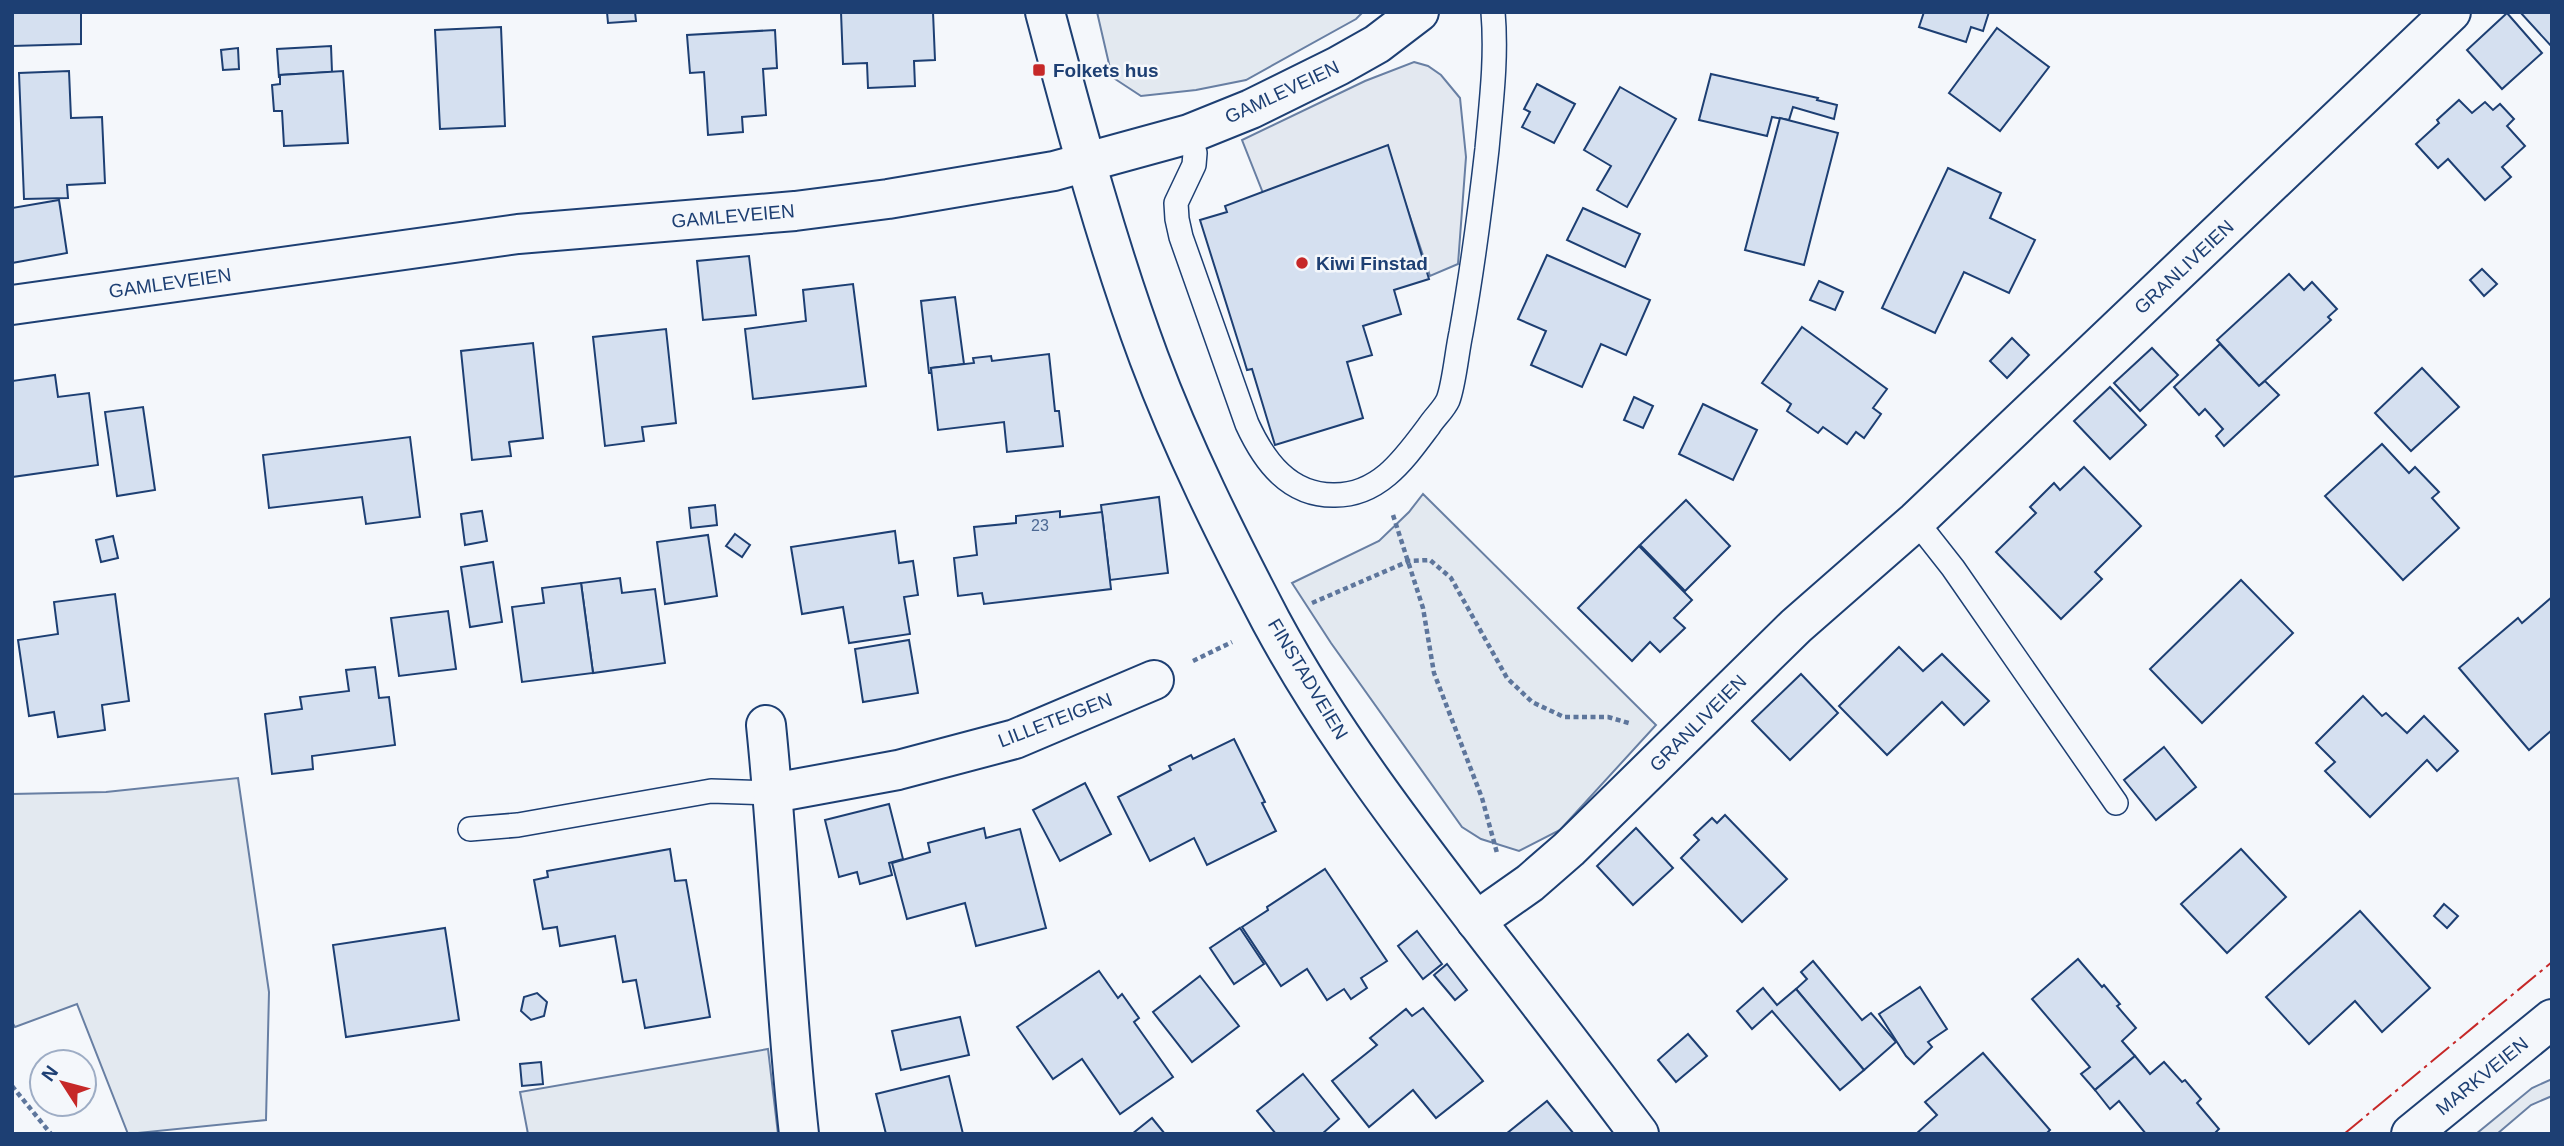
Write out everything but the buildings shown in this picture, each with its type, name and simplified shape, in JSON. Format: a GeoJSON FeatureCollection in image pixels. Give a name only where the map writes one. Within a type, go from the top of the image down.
{"type":"FeatureCollection","features":[{"type":"Feature","properties":{"kind":"street","name":"FINSTADVEIEN"},"geometry":{"type":"LineString","coordinates":[[1045,12],[1106,230],[1148,355],[1222,527],[1272,622],[1371,779],[1639,1134]]}},
{"type":"Feature","properties":{"kind":"street","name":"GAMLEVEIEN"},"geometry":{"type":"LineString","coordinates":[[12,305],[518,234],[795,211],[1014,179],[1087,164],[1189,134],[1251,109],[1377,44],[1419,12]]}},
{"type":"Feature","properties":{"kind":"street","name":"GRANLIVEIEN"},"geometry":{"type":"LineString","coordinates":[[1476,921],[1545,871],[1796,626],[1916,521],[2451,12]]}},
{"type":"Feature","properties":{"kind":"street","name":"LILLETEIGEN"},"geometry":{"type":"LineString","coordinates":[[773,793],[898,770],[1015,739],[1154,680]]}},
{"type":"Feature","properties":{"kind":"street"},"geometry":{"type":"LineString","coordinates":[[766,725],[799,1134]]}},
{"type":"Feature","properties":{"kind":"street","name":"MARKVEIEN"},"geometry":{"type":"LineString","coordinates":[[2411,1134],[2552,1019]]}},
{"type":"Feature","properties":{"kind":"lane"},"geometry":{"type":"LineString","coordinates":[[1189,134],[1195,153],[1194,164],[1177,202],[1179,228],[1258,449],[1271,466],[1305,490],[1321,495],[1351,493],[1380,481],[1400,465],[1448,401],[1466,305],[1483,180],[1492,96],[1493,12]]}},
{"type":"Feature","properties":{"kind":"lane"},"geometry":{"type":"LineString","coordinates":[[1916,521],[1953,568],[2116,803]]}},
{"type":"Feature","properties":{"kind":"lane","name":"LILLETEIGEN"},"geometry":{"type":"LineString","coordinates":[[470,830],[518,825],[711,792],[773,793]]}},
{"type":"Feature","properties":{"kind":"path"},"geometry":{"type":"LineString","coordinates":[[1380,481],[1423,608],[1434,673],[1482,798],[1497,853]]}},
{"type":"Feature","properties":{"kind":"path"},"geometry":{"type":"LineString","coordinates":[[1311,603],[1409,561],[1430,560],[1451,578],[1507,678],[1532,702],[1564,717],[1608,717],[1634,724],[1670,749]]}},
{"type":"Feature","properties":{"kind":"path"},"geometry":{"type":"LineString","coordinates":[[1154,680],[1234,641]]}},
{"type":"Feature","properties":{"kind":"path"},"geometry":{"type":"LineString","coordinates":[[12,1086],[51,1134]]}},
{"type":"Feature","properties":{"kind":"shaded area"},"geometry":{"type":"Polygon","coordinates":[[[1097,12],[1363,12],[1356,19],[1246,80],[1196,90],[1141,96],[1112,77],[1097,12]]]}},
{"type":"Feature","properties":{"kind":"shaded area"},"geometry":{"type":"Polygon","coordinates":[[[1414,62],[1428,66],[1441,75],[1460,98],[1466,157],[1458,264],[1430,276],[1388,152],[1263,193],[1242,140],[1365,81],[1414,62]]]}},
{"type":"Feature","properties":{"kind":"shaded area"},"geometry":{"type":"Polygon","coordinates":[[[1423,494],[1656,725],[1560,830],[1519,851],[1481,839],[1462,827],[1331,643],[1292,583],[1379,541],[1423,494]]]}},
{"type":"Feature","properties":{"kind":"shaded area"},"geometry":{"type":"Polygon","coordinates":[[[238,778],[269,992],[266,1120],[128,1134],[98,1058],[98,1048],[94,1048],[77,1004],[15,1027],[12,1022],[12,794],[106,792],[238,778]]]}},
{"type":"Feature","properties":{"kind":"shaded area"},"geometry":{"type":"Polygon","coordinates":[[[768,1049],[778,1134],[528,1134],[520,1092],[768,1049]]]}},
{"type":"Feature","properties":{"kind":"shaded area"},"geometry":{"type":"Polygon","coordinates":[[[2552,1079],[2552,1096],[2531,1105],[2497,1134],[2476,1134],[2532,1088],[2552,1079]]]}},
{"type":"Feature","properties":{"kind":"power"},"geometry":{"type":"LineString","coordinates":[[2344,1134],[2552,962]]}},
{"type":"Feature","properties":{"kind":"place","name":"Folkets hus"},"geometry":{"type":"Point","coordinates":[1039,70]}},
{"type":"Feature","properties":{"kind":"place","name":"Kiwi Finstad"},"geometry":{"type":"Point","coordinates":[1302,263]}}]}
